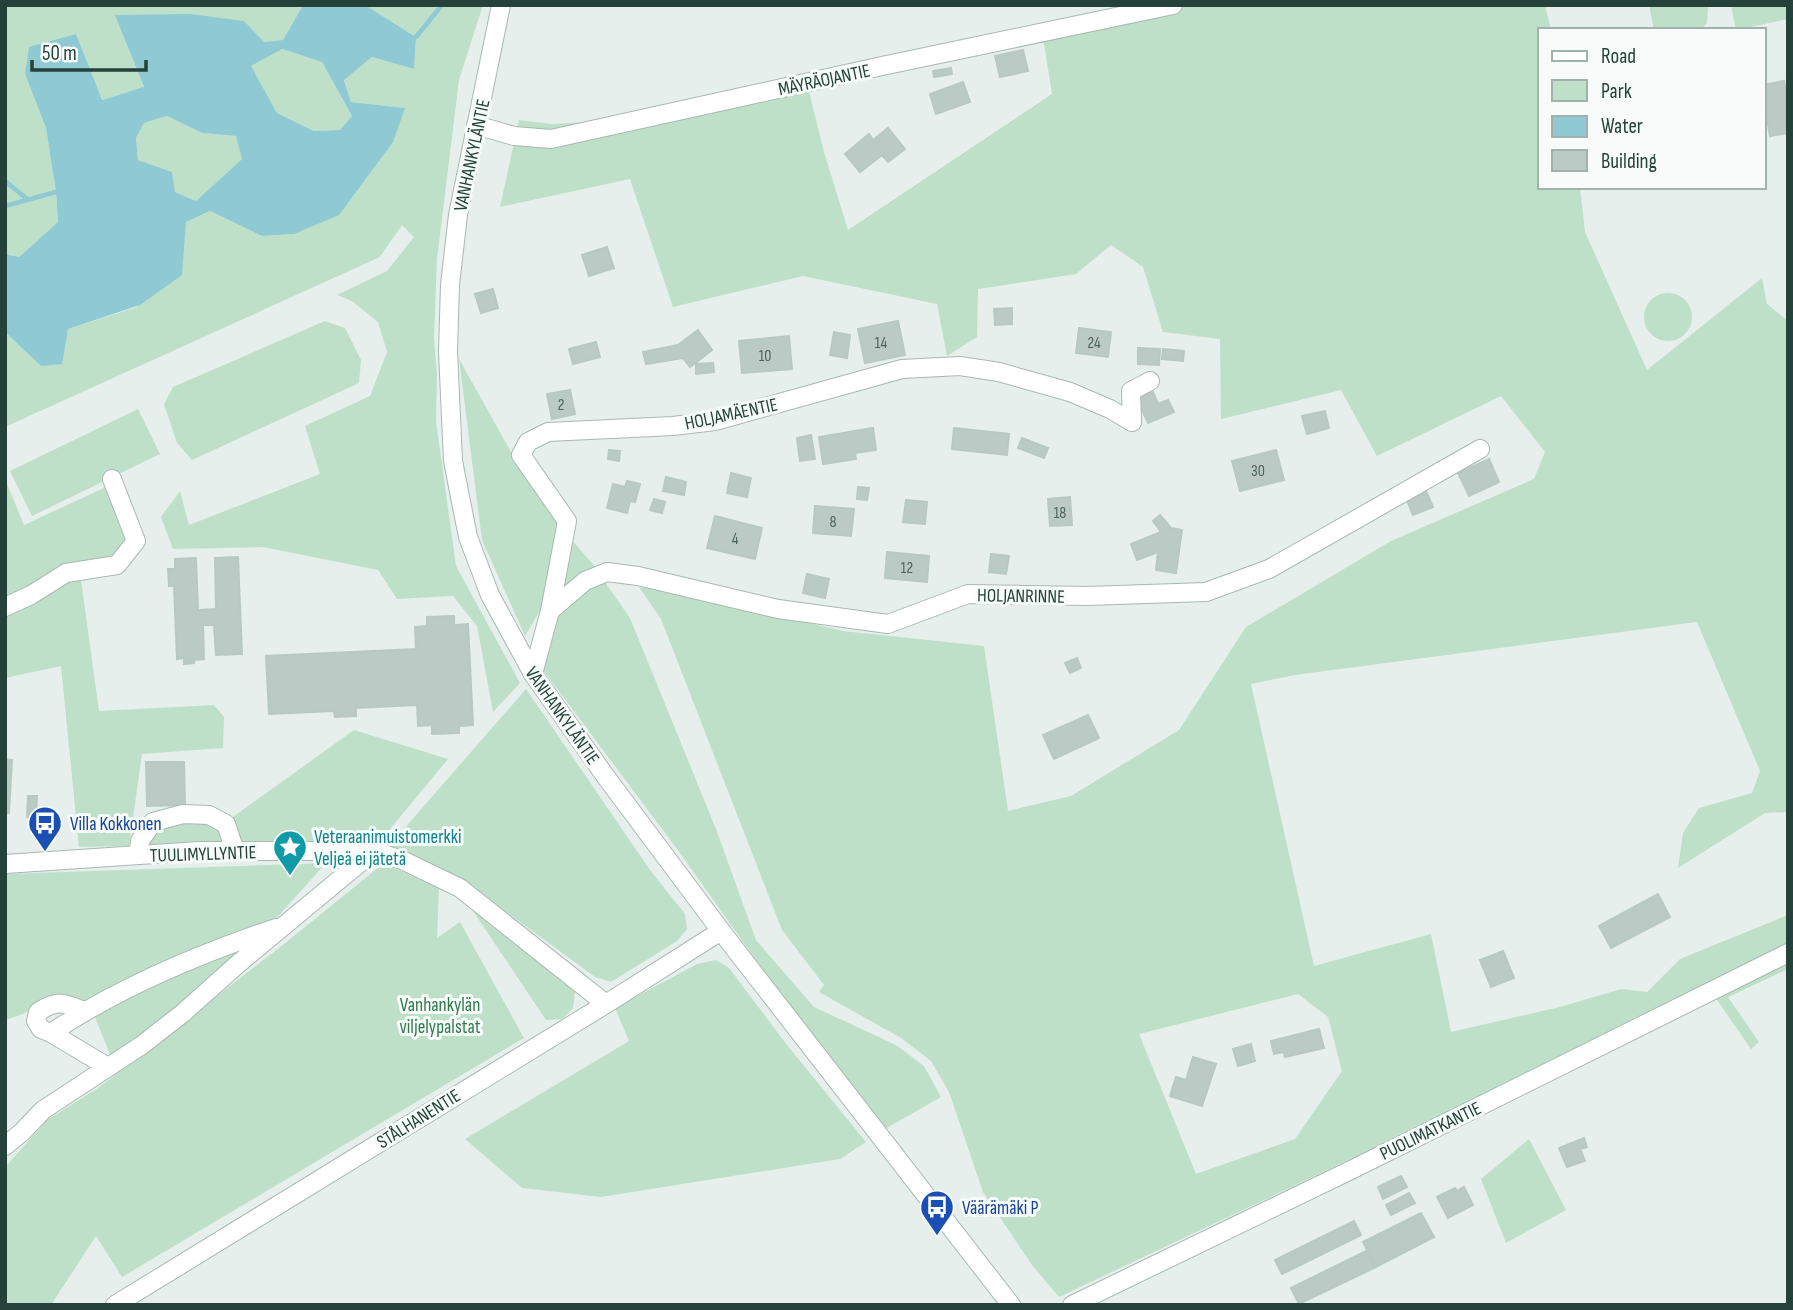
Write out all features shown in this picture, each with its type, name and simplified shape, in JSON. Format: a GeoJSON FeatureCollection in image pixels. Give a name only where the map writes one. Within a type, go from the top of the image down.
{"type":"FeatureCollection","features":[{"type":"Feature","properties":{"kind":"street","name":"VANHANKYLÄNTIE"},"geometry":{"type":"LineString","coordinates":[[501,5],[457,215],[450,285],[448,351],[453,461],[468,537],[489,595],[533,674],[606,777],[721,931],[1011,1305]]}},
{"type":"Feature","properties":{"kind":"street","name":"MÄYRÄOJANTIE"},"geometry":{"type":"LineString","coordinates":[[476,125],[514,136],[551,139],[1173,5]]}},
{"type":"Feature","properties":{"kind":"street","name":"HOLJAMÄENTIE"},"geometry":{"type":"LineString","coordinates":[[533,674],[550,611],[567,521],[521,455],[528,442],[548,432],[673,426],[715,421],[902,369],[960,366],[999,372],[1070,392],[1110,409],[1132,422],[1131,391],[1150,380]]}},
{"type":"Feature","properties":{"kind":"street","name":"HOLJANRINNE"},"geometry":{"type":"LineString","coordinates":[[550,611],[585,581],[607,572],[638,576],[778,609],[888,624],[968,594],[1087,596],[1206,592],[1269,569],[1480,449]]}},
{"type":"Feature","properties":{"kind":"street"},"geometry":{"type":"LineString","coordinates":[[5,607],[66,573],[117,565],[136,541],[112,479]]}},
{"type":"Feature","properties":{"kind":"street"},"geometry":{"type":"LineString","coordinates":[[138,855],[140,841],[153,822],[183,814],[209,815],[226,824],[235,851]]}},
{"type":"Feature","properties":{"kind":"street","name":"TUULIMYLLYNTIE"},"geometry":{"type":"LineString","coordinates":[[5,864],[199,851],[374,851],[402,860],[460,888],[606,1004]]}},
{"type":"Feature","properties":{"kind":"street"},"geometry":{"type":"LineString","coordinates":[[5,1146],[43,1110],[142,1045],[183,1013],[374,851]]}},
{"type":"Feature","properties":{"kind":"street"},"geometry":{"type":"LineString","coordinates":[[51,1033],[84,1011],[173,968],[227,944],[290,923]]}},
{"type":"Feature","properties":{"kind":"street","name":"STÅLHANENTIE"},"geometry":{"type":"LineString","coordinates":[[114,1305],[721,931]]}},
{"type":"Feature","properties":{"kind":"street","name":"PUOLIMATKANTIE"},"geometry":{"type":"LineString","coordinates":[[1072,1305],[1788,953]]}},
{"type":"Feature","properties":{"kind":"street"},"geometry":{"type":"LineString","coordinates":[[84,1011],[66,1003],[51,1003],[38,1012],[36,1021],[41,1029],[108,1067]]}},
{"type":"Feature","properties":{"kind":"green space"},"geometry":{"type":"Polygon","coordinates":[[[5,5],[303,5],[283,40],[264,42],[116,16],[144,88],[101,100],[76,34],[25,74],[46,128],[58,222],[19,257],[5,254],[5,5]]]}},
{"type":"Feature","properties":{"kind":"green space"},"geometry":{"type":"Polygon","coordinates":[[[365,5],[483,5],[459,80],[437,259],[434,338],[436,421],[456,566],[520,683],[493,712],[477,626],[453,596],[397,599],[378,570],[263,547],[173,549],[161,517],[180,491],[189,525],[320,474],[305,426],[370,396],[387,352],[378,322],[352,301],[337,295],[387,271],[414,237],[402,225],[380,257],[5,427],[5,332],[41,366],[68,329],[137,307],[186,222],[210,211],[262,236],[294,234],[405,108],[351,102],[344,79],[372,57],[414,69],[416,37],[365,5]]]}},
{"type":"Feature","properties":{"kind":"green space"},"geometry":{"type":"Polygon","coordinates":[[[1133,5],[1545,5],[1551,28],[1538,28],[1538,189],[1580,189],[1585,232],[1647,370],[1762,278],[1767,304],[1788,321],[1788,812],[1765,813],[1678,868],[1683,833],[1699,808],[1752,793],[1760,771],[1697,622],[1295,675],[1251,684],[1314,966],[1431,934],[1451,1032],[1560,1007],[1621,989],[1647,992],[1680,959],[1788,915],[1788,969],[1728,997],[1759,1042],[1751,1049],[1717,1000],[1708,982],[1361,1154],[1059,1297],[1032,1265],[983,1192],[949,1092],[931,1061],[901,1038],[819,992],[824,985],[782,930],[661,619],[639,587],[696,597],[843,631],[984,646],[1008,811],[1071,796],[1179,730],[1246,627],[1391,541],[1534,479],[1545,452],[1501,396],[1377,456],[1341,390],[1221,419],[1220,339],[1163,332],[1143,267],[1111,245],[1076,274],[978,289],[977,337],[947,356],[937,304],[803,276],[673,307],[630,179],[500,207],[519,120],[552,124],[587,122],[805,75],[824,152],[848,230],[1052,94],[1041,25],[1133,5]],[[1298,994],[1139,1034],[1196,1174],[1295,1139],[1342,1071],[1328,1017],[1298,994]]]}},
{"type":"Feature","properties":{"kind":"green space"},"geometry":{"type":"Polygon","coordinates":[[[1649,5],[1708,5],[1707,23],[1702,28],[1654,28],[1649,5]]]}},
{"type":"Feature","properties":{"kind":"green space"},"geometry":{"type":"Polygon","coordinates":[[[1731,5],[1788,5],[1788,19],[1736,28],[1731,5]]]}},
{"type":"Feature","properties":{"kind":"green space"},"geometry":{"type":"Polygon","coordinates":[[[282,49],[322,62],[352,116],[340,130],[314,131],[277,113],[250,65],[282,49]]]}},
{"type":"Feature","properties":{"kind":"green space"},"geometry":{"type":"Polygon","coordinates":[[[167,116],[202,133],[236,136],[243,158],[196,201],[175,192],[171,172],[138,160],[136,138],[144,123],[167,116]]]}},
{"type":"Feature","properties":{"kind":"green space"},"geometry":{"type":"Polygon","coordinates":[[[1668,293],[1685,300],[1692,317],[1685,334],[1668,341],[1651,334],[1644,317],[1651,300],[1668,293]]]}},
{"type":"Feature","properties":{"kind":"green space"},"geometry":{"type":"Polygon","coordinates":[[[325,321],[345,328],[361,360],[359,383],[192,460],[177,443],[164,404],[173,387],[325,321]]]}},
{"type":"Feature","properties":{"kind":"green space"},"geometry":{"type":"Polygon","coordinates":[[[459,359],[515,459],[559,525],[542,607],[525,636],[482,540],[459,359]]]}},
{"type":"Feature","properties":{"kind":"green space"},"geometry":{"type":"Polygon","coordinates":[[[138,409],[160,454],[32,516],[10,471],[138,409]]]}},
{"type":"Feature","properties":{"kind":"green space"},"geometry":{"type":"Polygon","coordinates":[[[5,479],[24,525],[106,487],[128,541],[117,559],[5,597],[5,479]]]}},
{"type":"Feature","properties":{"kind":"green space"},"geometry":{"type":"Polygon","coordinates":[[[571,539],[597,569],[558,596],[571,539]]]}},
{"type":"Feature","properties":{"kind":"green space"},"geometry":{"type":"Polygon","coordinates":[[[81,580],[99,711],[214,705],[224,717],[223,748],[142,754],[129,846],[79,847],[61,666],[5,678],[5,617],[70,582],[81,580]]]}},
{"type":"Feature","properties":{"kind":"green space"},"geometry":{"type":"Polygon","coordinates":[[[605,582],[630,618],[716,829],[756,940],[814,1007],[896,1045],[924,1066],[941,1097],[885,1129],[814,1042],[680,853],[540,666],[555,616],[590,588],[605,582]]]}},
{"type":"Feature","properties":{"kind":"green space"},"geometry":{"type":"Polygon","coordinates":[[[526,689],[650,870],[685,914],[687,929],[677,941],[611,982],[595,977],[463,880],[389,846],[526,689]]]}},
{"type":"Feature","properties":{"kind":"green space"},"geometry":{"type":"Polygon","coordinates":[[[354,730],[448,759],[381,840],[240,844],[230,819],[354,730]]]}},
{"type":"Feature","properties":{"kind":"green space"},"geometry":{"type":"Polygon","coordinates":[[[183,820],[210,823],[220,830],[229,844],[146,848],[157,828],[183,820]]]}},
{"type":"Feature","properties":{"kind":"green space"},"geometry":{"type":"Polygon","coordinates":[[[326,863],[253,944],[171,1013],[111,1057],[95,1017],[82,1000],[53,996],[23,1014],[5,1020],[5,874],[326,863]]]}},
{"type":"Feature","properties":{"kind":"green space","name":"Vanhankylän viljelypalstat"},"geometry":{"type":"Polygon","coordinates":[[[384,863],[439,889],[437,938],[460,922],[524,1038],[122,1277],[96,1236],[51,1305],[5,1305],[5,1166],[47,1120],[98,1088],[384,863]]]}},
{"type":"Feature","properties":{"kind":"green space"},"geometry":{"type":"Polygon","coordinates":[[[471,908],[575,992],[573,1008],[562,1019],[546,1020],[471,908]]]}},
{"type":"Feature","properties":{"kind":"green space"},"geometry":{"type":"Polygon","coordinates":[[[716,960],[729,968],[866,1142],[840,1159],[601,1197],[522,1188],[465,1139],[629,1041],[615,1008],[697,964],[716,960]]]}},
{"type":"Feature","properties":{"kind":"green space"},"geometry":{"type":"Polygon","coordinates":[[[1529,1139],[1566,1210],[1506,1243],[1481,1179],[1529,1139]]]}},
{"type":"Feature","properties":{"kind":"water"},"geometry":{"type":"Polygon","coordinates":[[[303,5],[365,5],[416,37],[414,69],[372,57],[344,80],[351,102],[405,108],[393,142],[339,215],[294,234],[262,236],[210,211],[186,222],[182,275],[140,305],[68,329],[62,364],[41,366],[5,332],[5,254],[19,257],[58,222],[46,128],[25,74],[29,47],[76,34],[102,100],[144,87],[115,15],[190,14],[244,21],[264,42],[283,40],[303,5]],[[282,49],[251,66],[277,113],[314,131],[340,130],[352,116],[322,62],[282,49]],[[167,116],[144,123],[136,138],[138,160],[172,172],[175,192],[196,201],[242,159],[236,136],[202,133],[167,116]]]}},
{"type":"Feature","properties":{"kind":"building"},"geometry":{"type":"Polygon","coordinates":[[[1023,50],[1028,71],[1000,77],[995,56],[1023,50]]]}},
{"type":"Feature","properties":{"kind":"building"},"geometry":{"type":"Polygon","coordinates":[[[951,68],[952,74],[934,77],[933,71],[951,68]]]}},
{"type":"Feature","properties":{"kind":"building"},"geometry":{"type":"Polygon","coordinates":[[[1784,81],[1788,102],[1788,133],[1770,136],[1765,108],[1765,85],[1784,81]]]}},
{"type":"Feature","properties":{"kind":"building"},"geometry":{"type":"Polygon","coordinates":[[[963,82],[970,102],[936,114],[930,94],[963,82]]]}},
{"type":"Feature","properties":{"kind":"building"},"geometry":{"type":"Polygon","coordinates":[[[888,128],[905,149],[888,162],[882,155],[860,172],[845,154],[869,134],[873,140],[888,128]]]}},
{"type":"Feature","properties":{"kind":"building"},"geometry":{"type":"Polygon","coordinates":[[[607,247],[614,268],[589,276],[582,255],[607,247]]]}},
{"type":"Feature","properties":{"kind":"building"},"geometry":{"type":"Polygon","coordinates":[[[493,289],[498,308],[481,313],[475,294],[493,289]]]}},
{"type":"Feature","properties":{"kind":"building"},"geometry":{"type":"Polygon","coordinates":[[[1012,308],[1012,324],[995,325],[994,309],[1012,308]]]}},
{"type":"Feature","properties":{"kind":"building"},"geometry":{"type":"Polygon","coordinates":[[[898,321],[905,355],[865,363],[858,329],[898,321]]]}},
{"type":"Feature","properties":{"kind":"building"},"geometry":{"type":"Polygon","coordinates":[[[1079,328],[1111,332],[1108,357],[1076,353],[1079,328]]]}},
{"type":"Feature","properties":{"kind":"building"},"geometry":{"type":"Polygon","coordinates":[[[698,330],[712,350],[690,367],[683,358],[646,364],[643,352],[678,345],[698,330]]]}},
{"type":"Feature","properties":{"kind":"building"},"geometry":{"type":"Polygon","coordinates":[[[834,332],[850,335],[847,358],[830,355],[834,332]]]}},
{"type":"Feature","properties":{"kind":"building"},"geometry":{"type":"Polygon","coordinates":[[[789,336],[792,369],[742,373],[739,341],[789,336]]]}},
{"type":"Feature","properties":{"kind":"building"},"geometry":{"type":"Polygon","coordinates":[[[596,342],[600,357],[573,364],[569,349],[596,342]]]}},
{"type":"Feature","properties":{"kind":"building"},"geometry":{"type":"Polygon","coordinates":[[[1138,348],[1160,349],[1159,365],[1138,364],[1138,348]]]}},
{"type":"Feature","properties":{"kind":"building"},"geometry":{"type":"Polygon","coordinates":[[[1163,349],[1184,351],[1183,361],[1162,359],[1163,349]]]}},
{"type":"Feature","properties":{"kind":"building"},"geometry":{"type":"Polygon","coordinates":[[[713,363],[714,372],[696,374],[696,364],[713,363]]]}},
{"type":"Feature","properties":{"kind":"building"},"geometry":{"type":"Polygon","coordinates":[[[570,390],[575,414],[552,419],[547,394],[570,390]]]}},
{"type":"Feature","properties":{"kind":"building"},"geometry":{"type":"Polygon","coordinates":[[[1153,392],[1158,404],[1168,400],[1174,412],[1148,423],[1137,399],[1153,392]]]}},
{"type":"Feature","properties":{"kind":"building"},"geometry":{"type":"Polygon","coordinates":[[[1325,411],[1329,428],[1307,434],[1302,416],[1325,411]]]}},
{"type":"Feature","properties":{"kind":"building"},"geometry":{"type":"Polygon","coordinates":[[[873,428],[876,450],[855,453],[856,459],[823,464],[819,437],[873,428]]]}},
{"type":"Feature","properties":{"kind":"building"},"geometry":{"type":"Polygon","coordinates":[[[954,428],[1009,434],[1007,455],[952,449],[954,428]]]}},
{"type":"Feature","properties":{"kind":"building"},"geometry":{"type":"Polygon","coordinates":[[[811,435],[815,459],[800,461],[797,438],[811,435]]]}},
{"type":"Feature","properties":{"kind":"building"},"geometry":{"type":"Polygon","coordinates":[[[1022,438],[1048,448],[1044,458],[1018,448],[1022,438]]]}},
{"type":"Feature","properties":{"kind":"building"},"geometry":{"type":"Polygon","coordinates":[[[609,450],[620,451],[619,461],[608,459],[609,450]]]}},
{"type":"Feature","properties":{"kind":"building"},"geometry":{"type":"Polygon","coordinates":[[[1276,450],[1284,480],[1240,491],[1232,461],[1276,450]]]}},
{"type":"Feature","properties":{"kind":"building"},"geometry":{"type":"Polygon","coordinates":[[[1489,459],[1499,482],[1469,496],[1458,473],[1489,459]]]}},
{"type":"Feature","properties":{"kind":"building"},"geometry":{"type":"Polygon","coordinates":[[[731,473],[751,478],[747,497],[727,493],[731,473]]]}},
{"type":"Feature","properties":{"kind":"building"},"geometry":{"type":"Polygon","coordinates":[[[666,477],[686,482],[684,495],[663,491],[666,477]]]}},
{"type":"Feature","properties":{"kind":"building"},"geometry":{"type":"Polygon","coordinates":[[[627,481],[640,484],[635,502],[630,501],[627,513],[607,508],[613,484],[625,487],[627,481]]]}},
{"type":"Feature","properties":{"kind":"building"},"geometry":{"type":"Polygon","coordinates":[[[858,487],[869,488],[867,500],[857,499],[858,487]]]}},
{"type":"Feature","properties":{"kind":"building"},"geometry":{"type":"Polygon","coordinates":[[[1425,489],[1433,507],[1413,515],[1406,498],[1425,489]]]}},
{"type":"Feature","properties":{"kind":"building"},"geometry":{"type":"Polygon","coordinates":[[[1070,497],[1072,525],[1050,526],[1048,499],[1070,497]]]}},
{"type":"Feature","properties":{"kind":"building"},"geometry":{"type":"Polygon","coordinates":[[[654,499],[665,502],[662,513],[650,510],[654,499]]]}},
{"type":"Feature","properties":{"kind":"building"},"geometry":{"type":"Polygon","coordinates":[[[906,500],[927,502],[925,524],[903,522],[906,500]]]}},
{"type":"Feature","properties":{"kind":"building"},"geometry":{"type":"Polygon","coordinates":[[[815,506],[854,509],[851,536],[813,533],[815,506]]]}},
{"type":"Feature","properties":{"kind":"building"},"geometry":{"type":"Polygon","coordinates":[[[1160,515],[1171,528],[1182,530],[1176,573],[1156,570],[1158,552],[1137,560],[1131,544],[1161,532],[1153,521],[1160,515]]]}},
{"type":"Feature","properties":{"kind":"building"},"geometry":{"type":"Polygon","coordinates":[[[715,516],[762,528],[755,559],[707,548],[715,516]]]}},
{"type":"Feature","properties":{"kind":"building"},"geometry":{"type":"Polygon","coordinates":[[[887,552],[929,556],[927,582],[885,578],[887,552]]]}},
{"type":"Feature","properties":{"kind":"building"},"geometry":{"type":"Polygon","coordinates":[[[991,554],[1009,556],[1006,574],[989,572],[991,554]]]}},
{"type":"Feature","properties":{"kind":"building"},"geometry":{"type":"Polygon","coordinates":[[[238,557],[242,654],[216,655],[214,625],[203,625],[204,659],[184,664],[184,658],[177,659],[174,586],[169,586],[168,569],[175,569],[175,559],[196,558],[198,610],[216,609],[215,558],[238,557]]]}},
{"type":"Feature","properties":{"kind":"building"},"geometry":{"type":"Polygon","coordinates":[[[807,574],[829,579],[825,598],[803,593],[807,574]]]}},
{"type":"Feature","properties":{"kind":"building"},"geometry":{"type":"Polygon","coordinates":[[[454,616],[454,625],[468,624],[473,725],[459,726],[459,733],[432,734],[432,725],[418,726],[417,705],[356,708],[356,716],[335,717],[334,711],[269,714],[266,656],[416,649],[415,627],[427,626],[427,617],[454,616]]]}},
{"type":"Feature","properties":{"kind":"building"},"geometry":{"type":"Polygon","coordinates":[[[1077,658],[1081,668],[1070,673],[1065,663],[1077,658]]]}},
{"type":"Feature","properties":{"kind":"building"},"geometry":{"type":"Polygon","coordinates":[[[1088,715],[1099,738],[1054,759],[1043,735],[1088,715]]]}},
{"type":"Feature","properties":{"kind":"building"},"geometry":{"type":"Polygon","coordinates":[[[5,759],[12,760],[9,813],[5,813],[5,759]]]}},
{"type":"Feature","properties":{"kind":"building"},"geometry":{"type":"Polygon","coordinates":[[[146,762],[184,762],[185,805],[147,806],[146,762]]]}},
{"type":"Feature","properties":{"kind":"building"},"geometry":{"type":"Polygon","coordinates":[[[28,796],[37,796],[36,818],[27,817],[28,796]]]}},
{"type":"Feature","properties":{"kind":"building"},"geometry":{"type":"Polygon","coordinates":[[[1658,894],[1670,917],[1611,948],[1599,926],[1658,894]]]}},
{"type":"Feature","properties":{"kind":"building"},"geometry":{"type":"Polygon","coordinates":[[[1503,951],[1514,978],[1491,987],[1480,960],[1503,951]]]}},
{"type":"Feature","properties":{"kind":"building"},"geometry":{"type":"Polygon","coordinates":[[[1319,1029],[1324,1048],[1285,1057],[1284,1052],[1274,1054],[1271,1041],[1319,1029]]]}},
{"type":"Feature","properties":{"kind":"building"},"geometry":{"type":"Polygon","coordinates":[[[1251,1044],[1255,1061],[1238,1066],[1233,1049],[1251,1044]]]}},
{"type":"Feature","properties":{"kind":"building"},"geometry":{"type":"Polygon","coordinates":[[[1193,1057],[1216,1064],[1202,1106],[1170,1096],[1176,1077],[1186,1080],[1193,1057]]]}},
{"type":"Feature","properties":{"kind":"building"},"geometry":{"type":"Polygon","coordinates":[[[1584,1138],[1587,1147],[1580,1149],[1585,1161],[1567,1167],[1559,1148],[1584,1138]]]}},
{"type":"Feature","properties":{"kind":"building"},"geometry":{"type":"Polygon","coordinates":[[[1401,1176],[1407,1187],[1383,1199],[1378,1187],[1401,1176]]]}},
{"type":"Feature","properties":{"kind":"building"},"geometry":{"type":"Polygon","coordinates":[[[1464,1187],[1473,1205],[1448,1218],[1437,1197],[1455,1188],[1457,1191],[1464,1187]]]}},
{"type":"Feature","properties":{"kind":"building"},"geometry":{"type":"Polygon","coordinates":[[[1409,1193],[1415,1203],[1391,1215],[1386,1205],[1409,1193]]]}},
{"type":"Feature","properties":{"kind":"building"},"geometry":{"type":"Polygon","coordinates":[[[1421,1213],[1434,1237],[1376,1267],[1363,1242],[1421,1213]]]}},
{"type":"Feature","properties":{"kind":"building"},"geometry":{"type":"Polygon","coordinates":[[[1354,1221],[1361,1235],[1282,1274],[1275,1260],[1354,1221]]]}},
{"type":"Feature","properties":{"kind":"building"},"geometry":{"type":"Polygon","coordinates":[[[1368,1250],[1376,1267],[1299,1304],[1291,1288],[1368,1250]]]}},
{"type":"Feature","properties":{"kind":"waterway"},"geometry":{"type":"LineString","coordinates":[[416,37],[442,5]]}},
{"type":"Feature","properties":{"kind":"waterway"},"geometry":{"type":"LineString","coordinates":[[5,181],[27,199]]}},
{"type":"Feature","properties":{"kind":"waterway"},"geometry":{"type":"LineString","coordinates":[[5,206],[56,192]]}},
{"type":"Feature","properties":{"kind":"place","name":"Villa Kokkonen"},"geometry":{"type":"Point","coordinates":[45,853]}},
{"type":"Feature","properties":{"kind":"place","name":"Veteraanimuistomerkki Veljeä ei jätetä"},"geometry":{"type":"Point","coordinates":[290,877]}},
{"type":"Feature","properties":{"kind":"place","name":"Väärämäki P"},"geometry":{"type":"Point","coordinates":[937,1237]}}]}
